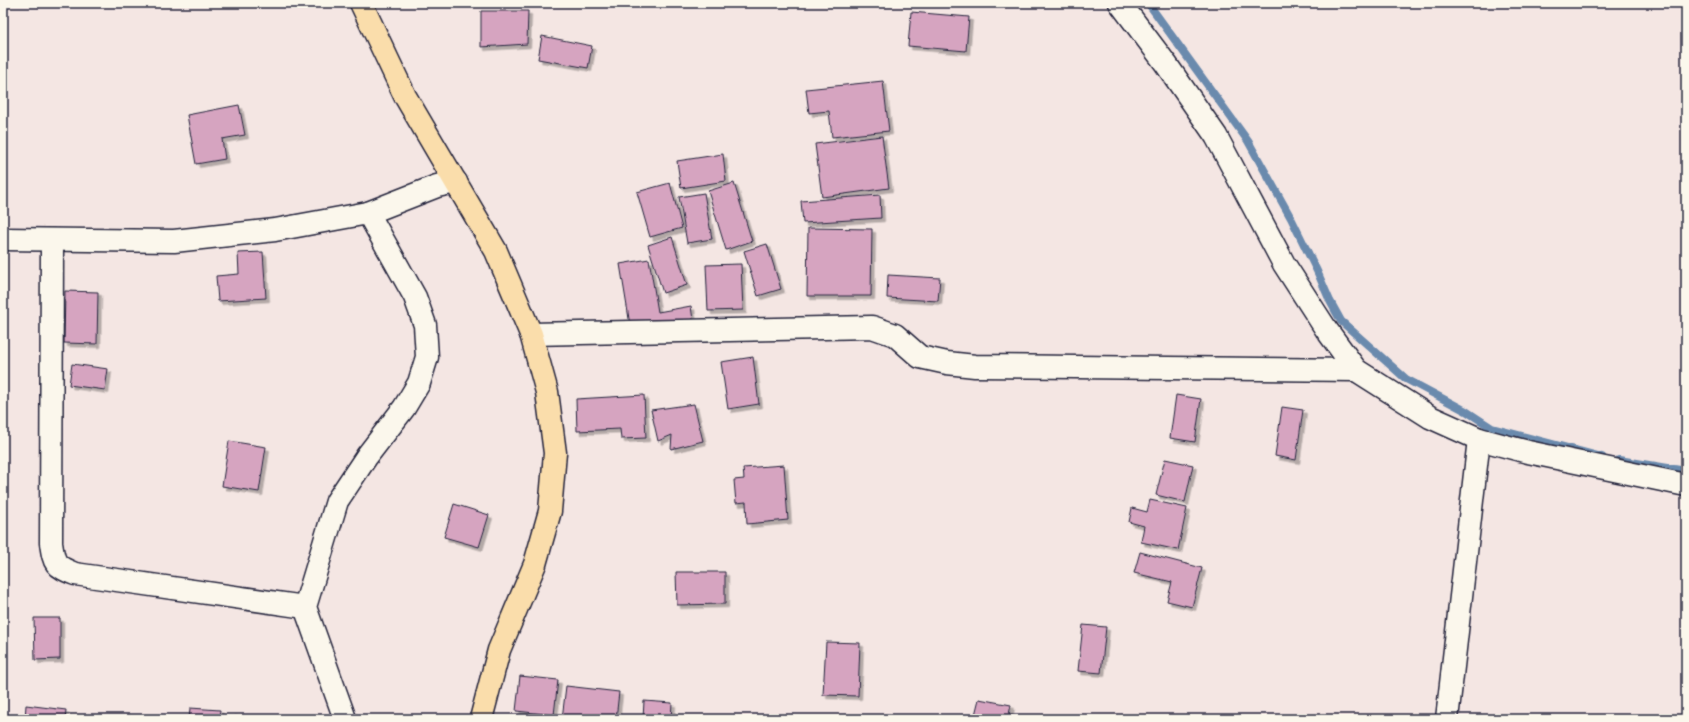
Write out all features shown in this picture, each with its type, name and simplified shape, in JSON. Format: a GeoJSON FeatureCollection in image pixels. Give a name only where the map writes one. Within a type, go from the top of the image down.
{"type":"FeatureCollection","features":[{"type":"Feature","properties":{"kind":"main road"},"geometry":{"type":"LineString","coordinates":[[361,3],[446,184],[496,251],[530,334],[547,392],[556,453],[550,511],[535,564],[500,650],[481,719]]}},
{"type":"Feature","properties":{"kind":"street"},"geometry":{"type":"LineString","coordinates":[[1120,3],[1166,64],[1216,136],[1284,264],[1326,329],[1356,370],[1430,417],[1479,439],[1528,452],[1686,485]]}},
{"type":"Feature","properties":{"kind":"street"},"geometry":{"type":"LineString","coordinates":[[3,239],[174,241],[275,230],[373,211],[446,184]]}},
{"type":"Feature","properties":{"kind":"street"},"geometry":{"type":"LineString","coordinates":[[345,719],[305,608],[337,501],[367,456],[404,408],[419,383],[427,357],[425,325],[415,296],[373,211]]}},
{"type":"Feature","properties":{"kind":"street"},"geometry":{"type":"LineString","coordinates":[[52,240],[50,543],[53,560],[58,567],[75,574],[305,608]]}},
{"type":"Feature","properties":{"kind":"street"},"geometry":{"type":"LineString","coordinates":[[530,334],[872,327],[895,335],[920,357],[947,363],[968,365],[1356,370]]}},
{"type":"Feature","properties":{"kind":"street"},"geometry":{"type":"LineString","coordinates":[[1447,719],[1479,439]]}},
{"type":"Feature","properties":{"kind":"building"},"geometry":{"type":"Polygon","coordinates":[[[481,11],[528,11],[527,44],[481,47],[481,11]]]}},
{"type":"Feature","properties":{"kind":"building"},"geometry":{"type":"Polygon","coordinates":[[[911,12],[969,17],[966,51],[908,46],[911,12]]]}},
{"type":"Feature","properties":{"kind":"building"},"geometry":{"type":"Polygon","coordinates":[[[542,36],[592,46],[588,68],[538,59],[542,36]]]}},
{"type":"Feature","properties":{"kind":"building"},"geometry":{"type":"Polygon","coordinates":[[[883,81],[889,131],[832,137],[829,111],[809,113],[806,89],[883,81]]]}},
{"type":"Feature","properties":{"kind":"building"},"geometry":{"type":"Polygon","coordinates":[[[239,105],[245,135],[222,139],[225,159],[196,164],[187,115],[239,105]]]}},
{"type":"Feature","properties":{"kind":"building"},"geometry":{"type":"Polygon","coordinates":[[[882,136],[889,188],[822,197],[815,144],[882,136]]]}},
{"type":"Feature","properties":{"kind":"building"},"geometry":{"type":"Polygon","coordinates":[[[723,154],[726,181],[681,188],[677,161],[723,154]]]}},
{"type":"Feature","properties":{"kind":"building"},"geometry":{"type":"Polygon","coordinates":[[[670,183],[682,228],[650,237],[637,192],[670,183]]]}},
{"type":"Feature","properties":{"kind":"building"},"geometry":{"type":"Polygon","coordinates":[[[734,183],[752,241],[726,250],[708,191],[734,183]]]}},
{"type":"Feature","properties":{"kind":"building"},"geometry":{"type":"Polygon","coordinates":[[[704,193],[712,239],[687,243],[679,197],[704,193]]]}},
{"type":"Feature","properties":{"kind":"building"},"geometry":{"type":"Polygon","coordinates":[[[880,195],[881,218],[803,223],[801,201],[880,195]]]}},
{"type":"Feature","properties":{"kind":"building"},"geometry":{"type":"Polygon","coordinates":[[[808,228],[872,229],[871,296],[807,296],[808,228]]]}},
{"type":"Feature","properties":{"kind":"building"},"geometry":{"type":"Polygon","coordinates":[[[672,237],[687,285],[663,293],[648,245],[672,237]]]}},
{"type":"Feature","properties":{"kind":"building"},"geometry":{"type":"Polygon","coordinates":[[[767,244],[781,289],[758,296],[744,251],[767,244]]]}},
{"type":"Feature","properties":{"kind":"building"},"geometry":{"type":"Polygon","coordinates":[[[263,252],[266,298],[218,301],[216,276],[239,274],[238,253],[263,252]]]}},
{"type":"Feature","properties":{"kind":"building"},"geometry":{"type":"Polygon","coordinates":[[[649,259],[658,312],[691,306],[693,320],[631,331],[620,264],[649,259]]]}},
{"type":"Feature","properties":{"kind":"building"},"geometry":{"type":"Polygon","coordinates":[[[741,264],[743,310],[708,311],[706,265],[741,264]]]}},
{"type":"Feature","properties":{"kind":"building"},"geometry":{"type":"Polygon","coordinates":[[[888,275],[940,278],[938,301],[887,298],[888,275]]]}},
{"type":"Feature","properties":{"kind":"building"},"geometry":{"type":"Polygon","coordinates":[[[65,291],[98,292],[97,344],[64,343],[65,291]]]}},
{"type":"Feature","properties":{"kind":"building"},"geometry":{"type":"Polygon","coordinates":[[[753,357],[759,404],[728,409],[721,362],[753,357]]]}},
{"type":"Feature","properties":{"kind":"building"},"geometry":{"type":"Polygon","coordinates":[[[72,364],[108,369],[105,390],[69,385],[72,364]]]}},
{"type":"Feature","properties":{"kind":"building"},"geometry":{"type":"Polygon","coordinates":[[[644,395],[646,438],[621,439],[620,429],[577,431],[576,399],[644,395]]]}},
{"type":"Feature","properties":{"kind":"building"},"geometry":{"type":"Polygon","coordinates":[[[1176,395],[1201,399],[1195,442],[1170,438],[1176,395]]]}},
{"type":"Feature","properties":{"kind":"building"},"geometry":{"type":"Polygon","coordinates":[[[694,404],[703,441],[671,449],[672,435],[658,441],[651,410],[694,404]]]}},
{"type":"Feature","properties":{"kind":"building"},"geometry":{"type":"Polygon","coordinates":[[[1282,407],[1303,410],[1296,460],[1275,456],[1282,407]]]}},
{"type":"Feature","properties":{"kind":"building"},"geometry":{"type":"Polygon","coordinates":[[[229,441],[266,447],[259,492],[222,486],[229,441]]]}},
{"type":"Feature","properties":{"kind":"building"},"geometry":{"type":"Polygon","coordinates":[[[1165,459],[1193,465],[1185,502],[1156,495],[1165,459]]]}},
{"type":"Feature","properties":{"kind":"building"},"geometry":{"type":"Polygon","coordinates":[[[784,465],[788,520],[747,524],[746,502],[736,503],[734,480],[744,479],[743,468],[784,465]]]}},
{"type":"Feature","properties":{"kind":"building"},"geometry":{"type":"Polygon","coordinates":[[[1150,500],[1187,508],[1178,550],[1141,542],[1144,526],[1129,522],[1132,508],[1147,512],[1150,500]]]}},
{"type":"Feature","properties":{"kind":"building"},"geometry":{"type":"Polygon","coordinates":[[[454,504],[489,515],[479,547],[444,537],[454,504]]]}},
{"type":"Feature","properties":{"kind":"building"},"geometry":{"type":"Polygon","coordinates":[[[1140,552],[1202,568],[1192,607],[1167,601],[1172,582],[1134,573],[1140,552]]]}},
{"type":"Feature","properties":{"kind":"building"},"geometry":{"type":"Polygon","coordinates":[[[676,572],[725,572],[725,604],[677,605],[676,572]]]}},
{"type":"Feature","properties":{"kind":"building"},"geometry":{"type":"Polygon","coordinates":[[[34,618],[60,618],[60,659],[35,660],[34,618]]]}},
{"type":"Feature","properties":{"kind":"building"},"geometry":{"type":"Polygon","coordinates":[[[1083,625],[1106,627],[1101,673],[1078,671],[1083,625]]]}},
{"type":"Feature","properties":{"kind":"building"},"geometry":{"type":"Polygon","coordinates":[[[826,642],[860,643],[858,696],[823,695],[826,642]]]}},
{"type":"Feature","properties":{"kind":"building"},"geometry":{"type":"Polygon","coordinates":[[[520,676],[558,680],[554,715],[516,711],[520,676]]]}},
{"type":"Feature","properties":{"kind":"building"},"geometry":{"type":"Polygon","coordinates":[[[566,686],[619,692],[616,719],[582,717],[582,719],[562,719],[566,686]]]}},
{"type":"Feature","properties":{"kind":"building"},"geometry":{"type":"Polygon","coordinates":[[[979,699],[1011,705],[1008,719],[974,719],[979,699]]]}},
{"type":"Feature","properties":{"kind":"building"},"geometry":{"type":"Polygon","coordinates":[[[644,701],[672,703],[671,719],[643,719],[644,701]]]}},
{"type":"Feature","properties":{"kind":"building"},"geometry":{"type":"Polygon","coordinates":[[[26,705],[66,710],[65,719],[25,719],[26,705]]]}},
{"type":"Feature","properties":{"kind":"building"},"geometry":{"type":"Polygon","coordinates":[[[190,708],[220,710],[219,719],[189,719],[190,708]]]}},
{"type":"Feature","properties":{"kind":"building"},"geometry":{"type":"Polygon","coordinates":[[[235,716],[252,719],[235,719],[235,716]]]}},
{"type":"Feature","properties":{"kind":"building"},"geometry":{"type":"Polygon","coordinates":[[[1050,718],[1081,718],[1050,719],[1050,718]]]}},
{"type":"Feature","properties":{"kind":"waterway"},"geometry":{"type":"LineString","coordinates":[[1148,3],[1248,141],[1291,218],[1341,321],[1406,379],[1466,411],[1492,428],[1602,457]]}},
{"type":"Feature","properties":{"kind":"waterway"},"geometry":{"type":"LineString","coordinates":[[1619,460],[1686,471]]}}]}
